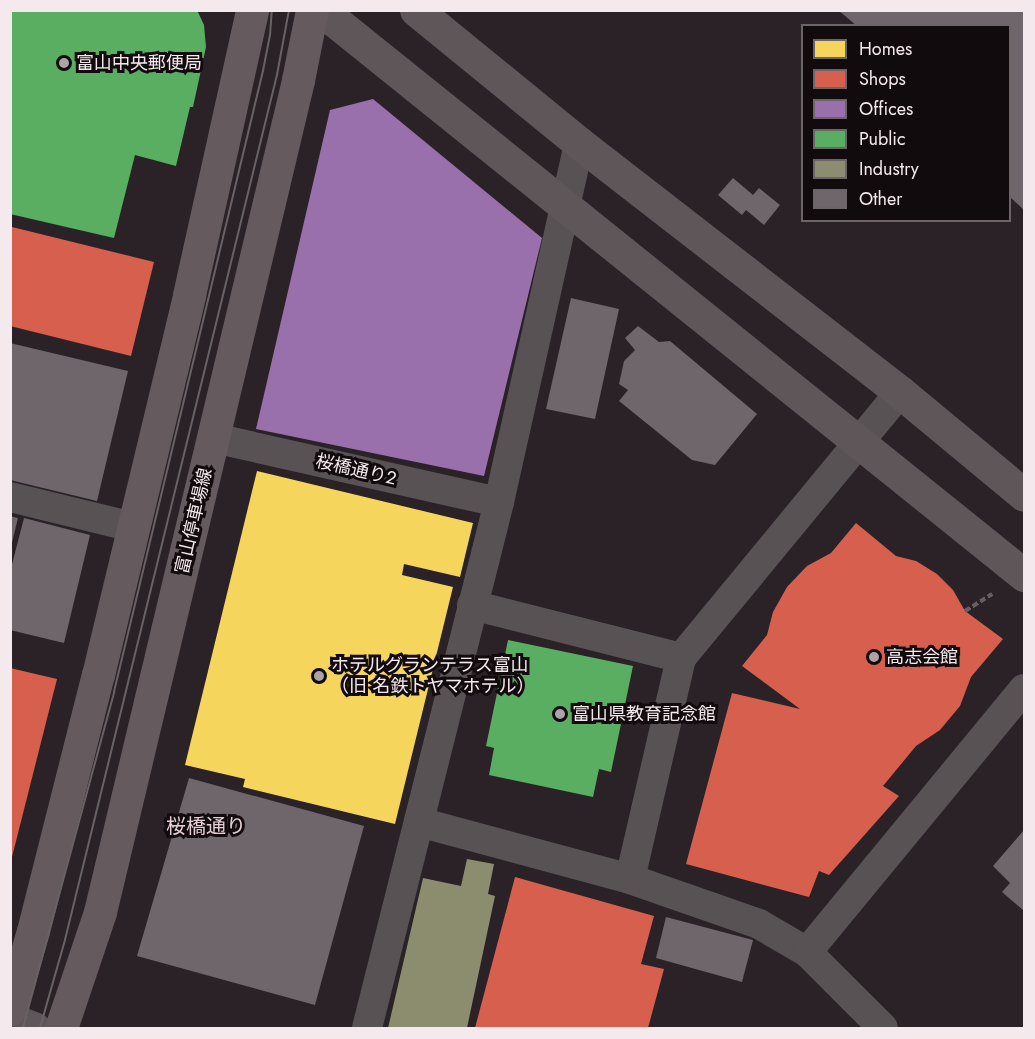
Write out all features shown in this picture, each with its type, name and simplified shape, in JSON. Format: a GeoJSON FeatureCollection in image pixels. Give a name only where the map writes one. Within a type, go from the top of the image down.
{"type":"FeatureCollection","features":[{"type":"Feature","properties":{"kind":"main road"},"geometry":{"type":"LineString","coordinates":[[10,1009],[36,920],[134,527],[189,296],[252,10]]}},
{"type":"Feature","properties":{"kind":"main road","name":"富山停車場線"},"geometry":{"type":"LineString","coordinates":[[61,1029],[100,912],[214,438],[312,10]]}},
{"type":"Feature","properties":{"kind":"street"},"geometry":{"type":"LineString","coordinates":[[321,10],[857,443],[1012,582]]}},
{"type":"Feature","properties":{"kind":"street"},"geometry":{"type":"LineString","coordinates":[[416,10],[579,143],[900,392],[1024,495]]}},
{"type":"Feature","properties":{"kind":"street"},"geometry":{"type":"LineString","coordinates":[[368,1029],[471,605],[499,502],[579,143]]}},
{"type":"Feature","properties":{"kind":"street"},"geometry":{"type":"LineString","coordinates":[[630,879],[681,658],[786,534],[900,392]]}},
{"type":"Feature","properties":{"kind":"street","name":"桜橋通り2"},"geometry":{"type":"LineString","coordinates":[[214,438],[499,502]]}},
{"type":"Feature","properties":{"kind":"street"},"geometry":{"type":"LineString","coordinates":[[10,497],[134,527]]}},
{"type":"Feature","properties":{"kind":"street"},"geometry":{"type":"LineString","coordinates":[[471,605],[681,658]]}},
{"type":"Feature","properties":{"kind":"street"},"geometry":{"type":"LineString","coordinates":[[807,952],[1024,689]]}},
{"type":"Feature","properties":{"kind":"street"},"geometry":{"type":"LineString","coordinates":[[419,822],[630,879],[759,924],[807,952],[883,1029]]}},
{"type":"Feature","properties":{"kind":"street"},"geometry":{"type":"LineString","coordinates":[[10,1018],[34,1029]]}},
{"type":"Feature","properties":{"kind":"path"},"geometry":{"type":"LineString","coordinates":[[965,610],[1012,582]]}},
{"type":"Feature","properties":{"kind":"building: Homes","name":"ホテルグランテラス富山 （旧 名鉄トヤマホテル）"},"geometry":{"type":"Polygon","coordinates":[[[257,471],[473,523],[460,577],[404,564],[402,575],[453,587],[395,824],[243,787],[245,779],[185,765],[257,471]]]}},
{"type":"Feature","properties":{"kind":"building: Shops"},"geometry":{"type":"Polygon","coordinates":[[[12,227],[154,262],[131,356],[10,326],[12,227]]]}},
{"type":"Feature","properties":{"kind":"building: Shops"},"geometry":{"type":"Polygon","coordinates":[[[856,523],[896,556],[916,561],[937,574],[953,590],[965,611],[1003,639],[971,677],[960,706],[940,730],[916,746],[883,786],[899,796],[829,875],[819,871],[809,897],[686,864],[732,693],[800,709],[742,666],[767,635],[773,612],[787,587],[807,566],[831,553],[856,523]]]}},
{"type":"Feature","properties":{"kind":"building: Shops"},"geometry":{"type":"Polygon","coordinates":[[[10,668],[57,679],[11,861],[10,861],[10,668]]]}},
{"type":"Feature","properties":{"kind":"building: Shops"},"geometry":{"type":"Polygon","coordinates":[[[515,877],[654,916],[641,964],[664,969],[648,1028],[475,1028],[515,877]]]}},
{"type":"Feature","properties":{"kind":"building: Offices"},"geometry":{"type":"Polygon","coordinates":[[[373,99],[542,238],[484,476],[256,429],[330,110],[373,99]]]}},
{"type":"Feature","properties":{"kind":"building: Public"},"geometry":{"type":"Polygon","coordinates":[[[10,10],[197,10],[204,25],[206,47],[193,107],[190,107],[176,166],[135,155],[114,238],[10,214],[10,10]]]}},
{"type":"Feature","properties":{"kind":"building: Public"},"geometry":{"type":"Polygon","coordinates":[[[508,640],[633,666],[611,772],[599,769],[593,797],[489,775],[494,748],[486,746],[508,640]]]}},
{"type":"Feature","properties":{"kind":"building: Industry"},"geometry":{"type":"Polygon","coordinates":[[[467,859],[494,864],[488,894],[495,896],[467,1028],[388,1028],[423,878],[461,886],[467,859]]]}},
{"type":"Feature","properties":{"kind":"building: Other"},"geometry":{"type":"Polygon","coordinates":[[[838,10],[1024,10],[1024,210],[1011,198],[1011,24],[855,24],[838,10]]]}},
{"type":"Feature","properties":{"kind":"building: Other"},"geometry":{"type":"Polygon","coordinates":[[[733,178],[753,195],[759,188],[780,205],[764,225],[746,210],[742,215],[718,195],[733,178]]]}},
{"type":"Feature","properties":{"kind":"building: Other"},"geometry":{"type":"Polygon","coordinates":[[[571,298],[619,309],[595,419],[546,409],[571,298]]]}},
{"type":"Feature","properties":{"kind":"building: Other"},"geometry":{"type":"Polygon","coordinates":[[[638,326],[659,342],[670,341],[757,414],[715,465],[692,460],[619,401],[628,390],[619,384],[624,361],[635,350],[625,338],[638,326]]]}},
{"type":"Feature","properties":{"kind":"building: Other"},"geometry":{"type":"Polygon","coordinates":[[[10,343],[128,371],[97,501],[10,480],[10,343]]]}},
{"type":"Feature","properties":{"kind":"building: Other"},"geometry":{"type":"Polygon","coordinates":[[[10,516],[18,518],[11,547],[10,547],[10,516]]]}},
{"type":"Feature","properties":{"kind":"building: Other"},"geometry":{"type":"Polygon","coordinates":[[[24,518],[90,535],[64,643],[10,630],[10,572],[24,518]]]}},
{"type":"Feature","properties":{"kind":"building: Other"},"geometry":{"type":"Polygon","coordinates":[[[189,778],[364,826],[315,1005],[137,956],[189,778]]]}},
{"type":"Feature","properties":{"kind":"building: Other"},"geometry":{"type":"Polygon","coordinates":[[[1024,830],[1024,911],[1002,892],[1010,883],[993,866],[1024,830]]]}},
{"type":"Feature","properties":{"kind":"building: Other"},"geometry":{"type":"Polygon","coordinates":[[[666,917],[753,940],[742,982],[656,958],[666,917]]]}},
{"type":"Feature","properties":{"kind":"tram line"},"geometry":{"type":"LineString","coordinates":[[23,1028],[114,692],[263,71],[270,36],[272,10]]}},
{"type":"Feature","properties":{"kind":"tram line"},"geometry":{"type":"LineString","coordinates":[[40,1028],[65,940],[277,75],[289,10]]}},
{"type":"Feature","properties":{"kind":"place","name":"富山中央郵便局"},"geometry":{"type":"Point","coordinates":[64,63]}},
{"type":"Feature","properties":{"kind":"place","name":"高志会館"},"geometry":{"type":"Point","coordinates":[874,657]}},
{"type":"Feature","properties":{"kind":"place","name":"ホテルグランテラス富山 （旧 名鉄トヤマホテル）"},"geometry":{"type":"Point","coordinates":[319,676]}},
{"type":"Feature","properties":{"kind":"place","name":"富山県教育記念館"},"geometry":{"type":"Point","coordinates":[560,714]}},
{"type":"Feature","properties":{"kind":"district","name":"桜橋通り"},"geometry":{"type":"Point","coordinates":[206,826]}}]}
